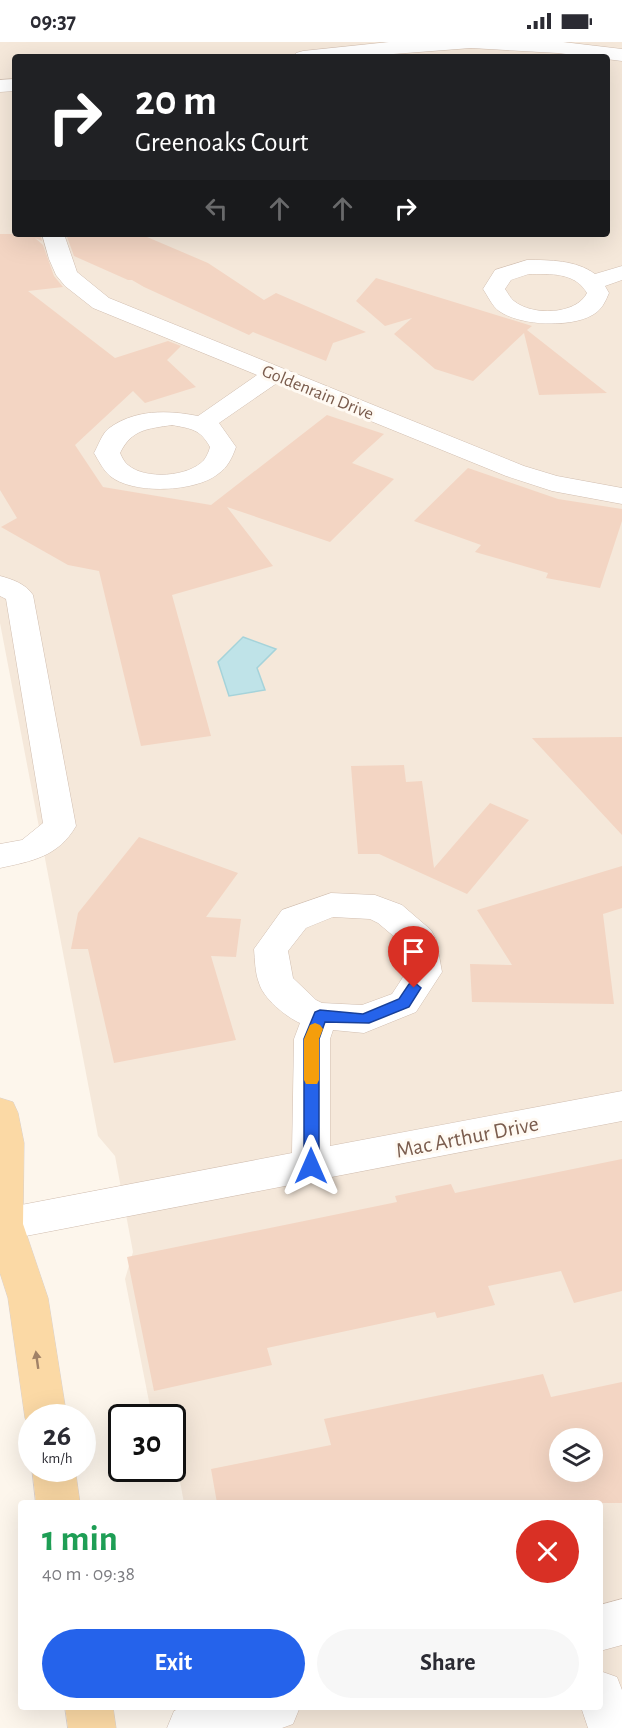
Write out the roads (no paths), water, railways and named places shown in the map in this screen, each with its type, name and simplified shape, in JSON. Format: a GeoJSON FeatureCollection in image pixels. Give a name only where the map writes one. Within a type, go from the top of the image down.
{"type":"FeatureCollection","features":[{"type":"Feature","properties":{"kind":"main road"},"geometry":{"type":"LineString","coordinates":[[0,1113],[5,1143],[2,1224],[28,1298],[44,1404]]}},
{"type":"Feature","properties":{"kind":"main road"},"geometry":{"type":"LineString","coordinates":[[55,1482],[58,1500]]}},
{"type":"Feature","properties":{"kind":"main road"},"geometry":{"type":"LineString","coordinates":[[89,1710],[92,1728]]}},
{"type":"Feature","properties":{"kind":"street"},"geometry":{"type":"LineString","coordinates":[[334,54],[447,43],[485,42],[610,50]]}},
{"type":"Feature","properties":{"kind":"street","name":"Goldenrain Drive"},"geometry":{"type":"LineString","coordinates":[[54,237],[60,264],[70,282],[101,303],[515,471],[552,483],[622,496]]}},
{"type":"Feature","properties":{"kind":"street"},"geometry":{"type":"LineString","coordinates":[[594,282],[622,273]]}},
{"type":"Feature","properties":{"kind":"street"},"geometry":{"type":"LineString","coordinates":[[202,424],[274,374]]}},
{"type":"Feature","properties":{"kind":"street"},"geometry":{"type":"LineString","coordinates":[[0,584],[19,595],[60,826],[32,850],[0,856]]}},
{"type":"Feature","properties":{"kind":"street"},"geometry":{"type":"LineString","coordinates":[[311,1166],[312,1039],[320,1016]]}},
{"type":"Feature","properties":{"kind":"street","name":"Mac Arthur Drive"},"geometry":{"type":"LineString","coordinates":[[2,1224],[622,1106]]}},
{"type":"Feature","properties":{"kind":"street"},"geometry":{"type":"LineString","coordinates":[[603,1627],[622,1622]]}},
{"type":"Feature","properties":{"kind":"street"},"geometry":{"type":"LineString","coordinates":[[603,1702],[612,1728]]}},
{"type":"Feature","properties":{"kind":"street"},"geometry":{"type":"LineString","coordinates":[[191,1728],[264,1710]]}},
{"type":"Feature","properties":{"kind":"water"},"geometry":{"type":"Polygon","coordinates":[[[243,637],[276,649],[257,668],[265,690],[229,696],[218,662],[243,637]]]}}]}
